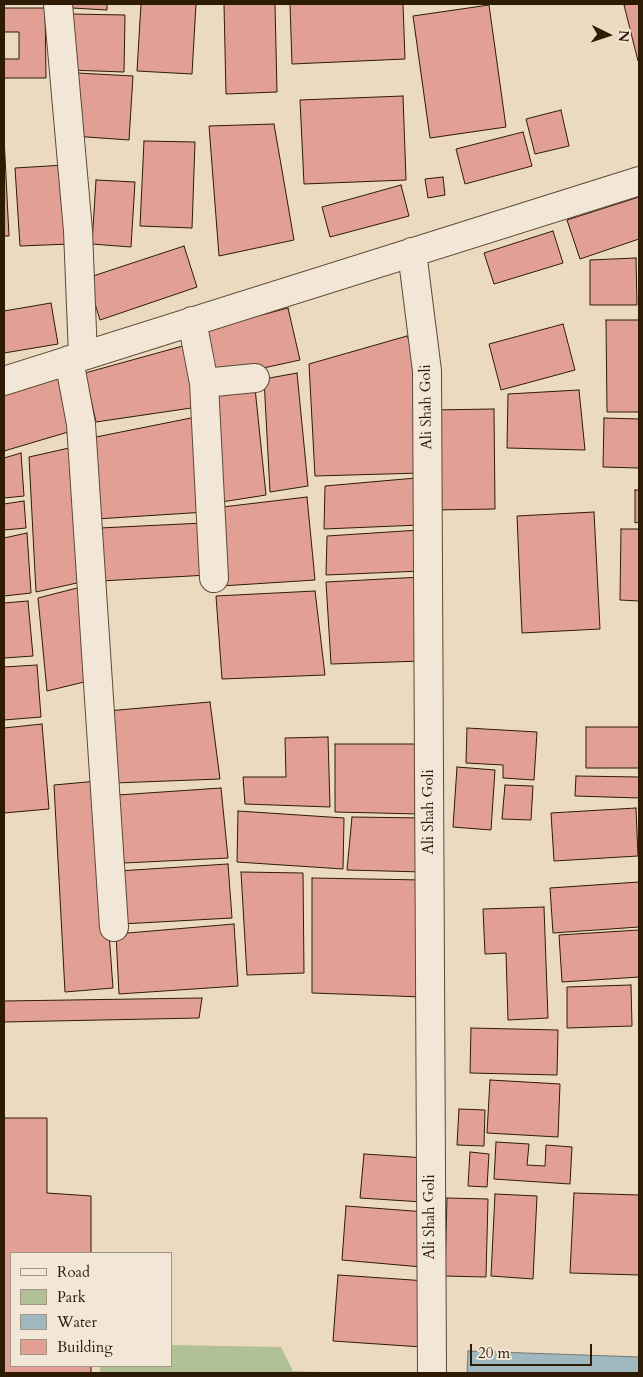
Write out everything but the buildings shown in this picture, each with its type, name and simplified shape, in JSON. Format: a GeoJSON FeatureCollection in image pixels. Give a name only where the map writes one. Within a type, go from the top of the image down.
{"type":"FeatureCollection","features":[{"type":"Feature","properties":{"kind":"street"},"geometry":{"type":"LineString","coordinates":[[58,4],[78,231],[76,358],[114,927]]}},
{"type":"Feature","properties":{"kind":"street"},"geometry":{"type":"LineString","coordinates":[[4,381],[639,181]]}},
{"type":"Feature","properties":{"kind":"street","name":"Ali Shah Goli"},"geometry":{"type":"LineString","coordinates":[[412,252],[427,371],[432,1373]]}},
{"type":"Feature","properties":{"kind":"street"},"geometry":{"type":"LineString","coordinates":[[192,321],[204,383],[214,578]]}},
{"type":"Feature","properties":{"kind":"street"},"geometry":{"type":"LineString","coordinates":[[204,383],[256,378]]}},
{"type":"Feature","properties":{"kind":"green space"},"geometry":{"type":"Polygon","coordinates":[[[172,1345],[281,1347],[293,1371],[349,1373],[100,1373],[100,1367],[172,1367],[172,1345]]]}},
{"type":"Feature","properties":{"kind":"water"},"geometry":{"type":"Polygon","coordinates":[[[468,1351],[639,1357],[639,1373],[467,1373],[468,1351]]]}}]}
